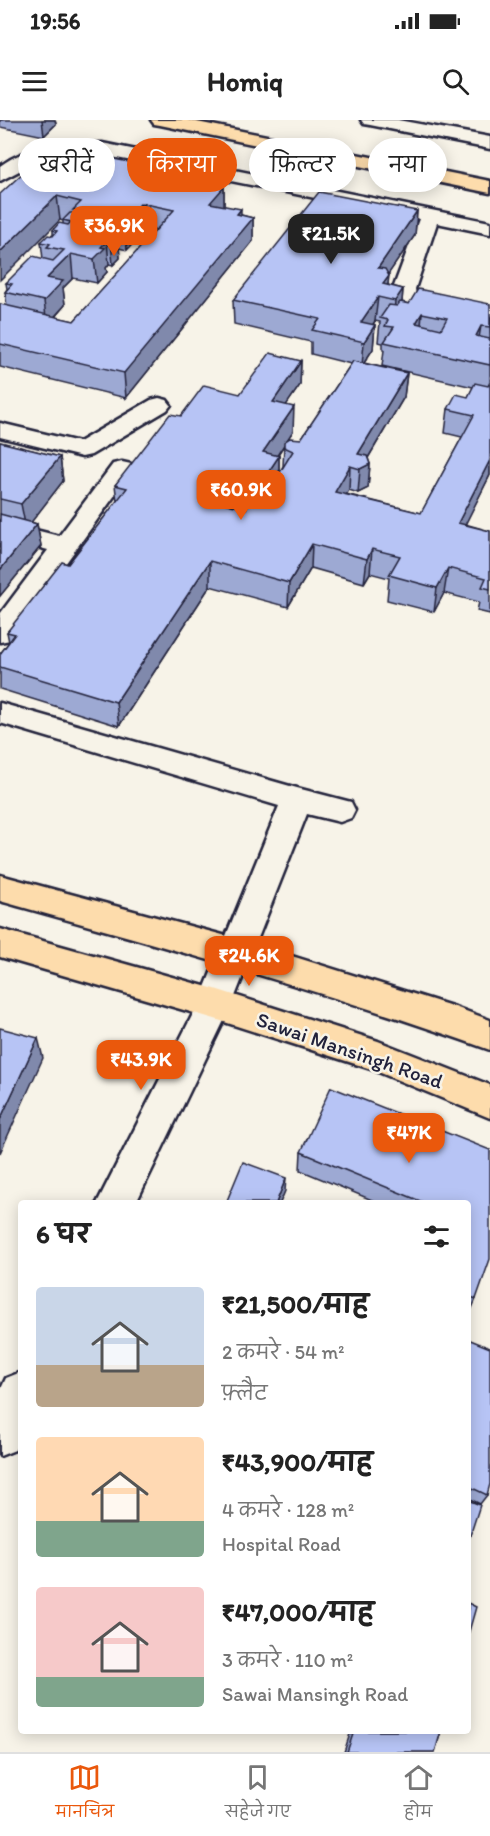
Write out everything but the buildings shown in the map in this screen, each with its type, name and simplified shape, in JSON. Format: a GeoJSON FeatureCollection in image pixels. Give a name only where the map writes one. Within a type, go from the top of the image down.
{"type":"FeatureCollection","features":[{"type":"Feature","properties":{"kind":"main road"},"geometry":{"type":"LineString","coordinates":[[160,120],[490,187]]}},
{"type":"Feature","properties":{"kind":"main road"},"geometry":{"type":"LineString","coordinates":[[0,888],[234,952],[443,1017],[490,1035]]}},
{"type":"Feature","properties":{"kind":"main road","name":"Sawai Mansingh Road"},"geometry":{"type":"LineString","coordinates":[[0,943],[215,1004],[378,1056],[490,1102]]}},
{"type":"Feature","properties":{"kind":"street"},"geometry":{"type":"LineString","coordinates":[[370,120],[400,123],[490,143]]}},
{"type":"Feature","properties":{"kind":"street"},"geometry":{"type":"LineString","coordinates":[[388,138],[400,123]]}},
{"type":"Feature","properties":{"kind":"street"},"geometry":{"type":"LineString","coordinates":[[0,175],[15,162],[57,149],[102,149],[490,228]]}},
{"type":"Feature","properties":{"kind":"street"},"geometry":{"type":"LineString","coordinates":[[430,216],[404,289],[407,303],[424,311],[490,325]]}},
{"type":"Feature","properties":{"kind":"street"},"geometry":{"type":"LineString","coordinates":[[0,430],[82,450],[159,405]]}},
{"type":"Feature","properties":{"kind":"street"},"geometry":{"type":"LineString","coordinates":[[0,633],[122,469]]}},
{"type":"Feature","properties":{"kind":"street"},"geometry":{"type":"LineString","coordinates":[[0,529],[65,546]]}},
{"type":"Feature","properties":{"kind":"street"},"geometry":{"type":"LineString","coordinates":[[0,713],[297,800],[340,810]]}},
{"type":"Feature","properties":{"kind":"street"},"geometry":{"type":"LineString","coordinates":[[117,1200],[215,1004],[297,800]]}},
{"type":"Feature","properties":{"kind":"street"},"geometry":{"type":"LineString","coordinates":[[0,1379],[18,1385]]}},
{"type":"Feature","properties":{"kind":"street"},"geometry":{"type":"LineString","coordinates":[[0,1435],[18,1399]]}}]}
